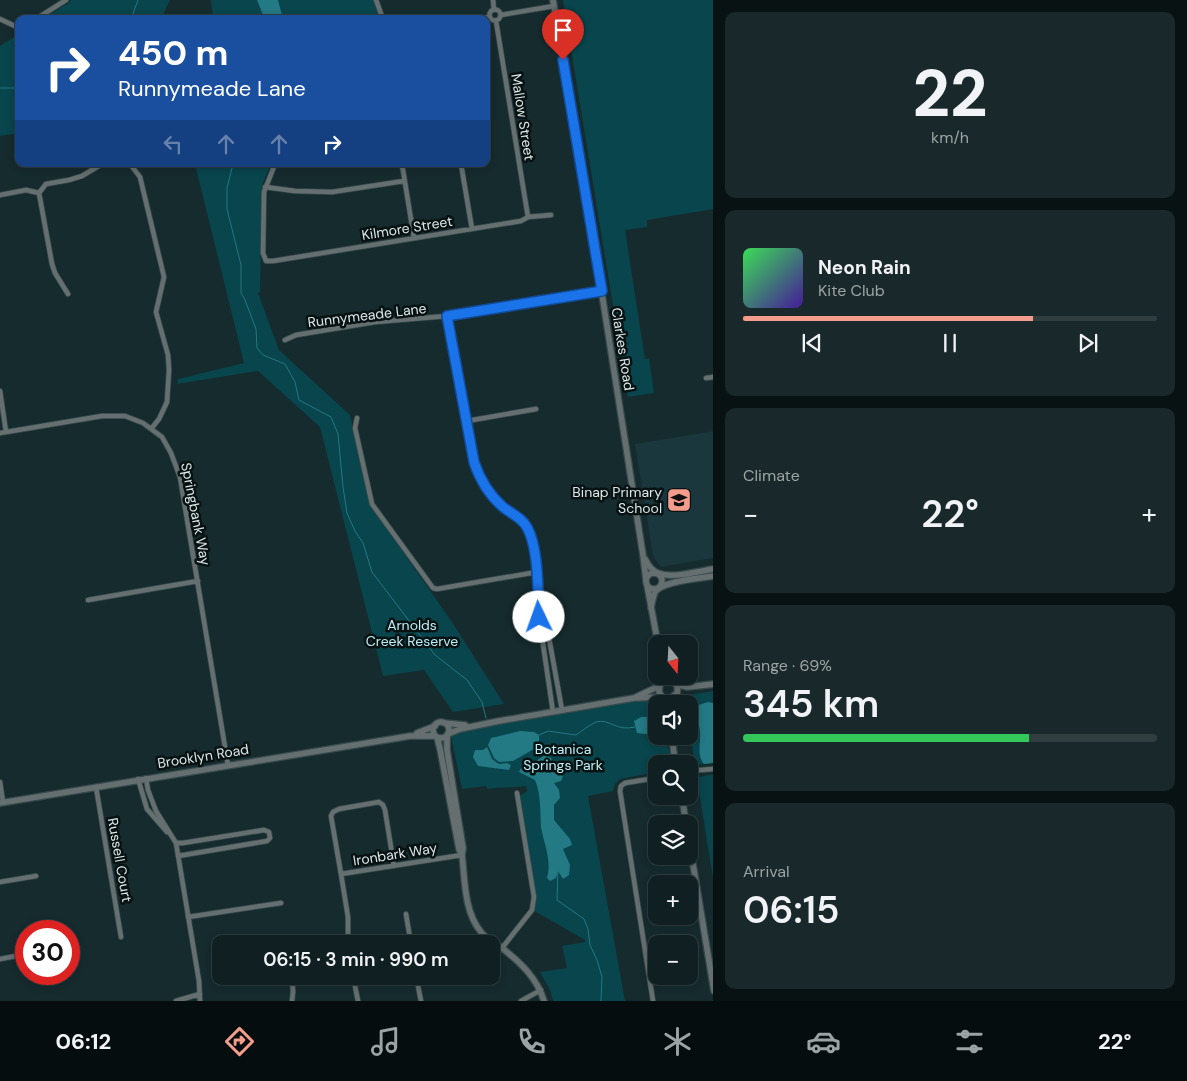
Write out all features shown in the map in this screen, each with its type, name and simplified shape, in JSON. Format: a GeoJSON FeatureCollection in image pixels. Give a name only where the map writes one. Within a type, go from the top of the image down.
{"type":"FeatureCollection","features":[{"type":"Feature","properties":{"kind":"street"},"geometry":{"type":"LineString","coordinates":[[42,15],[66,0]]}},
{"type":"Feature","properties":{"kind":"street"},"geometry":{"type":"LineString","coordinates":[[376,0],[382,15]]}},
{"type":"Feature","properties":{"kind":"street"},"geometry":{"type":"LineString","coordinates":[[493,0],[494,10]]}},
{"type":"Feature","properties":{"kind":"street"},"geometry":{"type":"LineString","coordinates":[[500,15],[554,3]]}},
{"type":"Feature","properties":{"kind":"street","name":"Clarkes Road"},"geometry":{"type":"LineString","coordinates":[[554,3],[602,291],[646,583],[656,635]]}},
{"type":"Feature","properties":{"kind":"street"},"geometry":{"type":"LineString","coordinates":[[494,10],[499,12],[500,15]]}},
{"type":"Feature","properties":{"kind":"street"},"geometry":{"type":"LineString","coordinates":[[494,10],[490,13],[492,20],[496,21],[500,18],[500,15]]}},
{"type":"Feature","properties":{"kind":"street"},"geometry":{"type":"LineString","coordinates":[[0,19],[15,26]]}},
{"type":"Feature","properties":{"kind":"street","name":"Mallow Street"},"geometry":{"type":"LineString","coordinates":[[496,21],[528,217]]}},
{"type":"Feature","properties":{"kind":"street"},"geometry":{"type":"LineString","coordinates":[[68,294],[55,274],[52,264],[39,193],[46,184],[82,176],[97,167]]}},
{"type":"Feature","properties":{"kind":"street"},"geometry":{"type":"LineString","coordinates":[[132,167],[140,177],[164,277],[156,312],[168,355],[169,387],[167,402],[159,419],[151,429]]}},
{"type":"Feature","properties":{"kind":"street"},"geometry":{"type":"LineString","coordinates":[[274,167],[265,187],[295,191],[332,192],[404,181]]}},
{"type":"Feature","properties":{"kind":"street"},"geometry":{"type":"LineString","coordinates":[[402,167],[414,238]]}},
{"type":"Feature","properties":{"kind":"street"},"geometry":{"type":"LineString","coordinates":[[462,167],[472,229]]}},
{"type":"Feature","properties":{"kind":"street","name":"Kilmore Street"},"geometry":{"type":"LineString","coordinates":[[265,187],[263,253],[266,261],[521,221],[528,217],[551,215]]}},
{"type":"Feature","properties":{"kind":"street"},"geometry":{"type":"LineString","coordinates":[[0,195],[26,190],[39,193]]}},
{"type":"Feature","properties":{"kind":"street","name":"Runnymeade Lane"},"geometry":{"type":"LineString","coordinates":[[285,340],[296,335],[375,322],[447,316],[602,291]]}},
{"type":"Feature","properties":{"kind":"street"},"geometry":{"type":"LineString","coordinates":[[447,316],[474,462],[480,479],[491,495],[524,523],[530,533],[562,710]]}},
{"type":"Feature","properties":{"kind":"street"},"geometry":{"type":"LineString","coordinates":[[706,378],[713,377]]}},
{"type":"Feature","properties":{"kind":"street"},"geometry":{"type":"LineString","coordinates":[[0,391],[6,432]]}},
{"type":"Feature","properties":{"kind":"street"},"geometry":{"type":"LineString","coordinates":[[467,422],[536,409]]}},
{"type":"Feature","properties":{"kind":"street","name":"Springbank Way"},"geometry":{"type":"LineString","coordinates":[[0,433],[102,416],[125,416],[143,423],[162,437],[171,453],[180,477],[228,765]]}},
{"type":"Feature","properties":{"kind":"street"},"geometry":{"type":"LineString","coordinates":[[357,418],[355,428],[372,504],[433,588],[437,589],[537,572]]}},
{"type":"Feature","properties":{"kind":"street","name":"Clarkes Road"},"geometry":{"type":"LineString","coordinates":[[643,555],[649,566],[663,581],[655,592],[652,608]]}},
{"type":"Feature","properties":{"kind":"street"},"geometry":{"type":"LineString","coordinates":[[713,568],[675,575],[650,574],[646,583],[652,589],[675,582],[713,576]]}},
{"type":"Feature","properties":{"kind":"street"},"geometry":{"type":"LineString","coordinates":[[537,572],[539,617],[553,712]]}},
{"type":"Feature","properties":{"kind":"street"},"geometry":{"type":"LineString","coordinates":[[88,600],[198,581]]}},
{"type":"Feature","properties":{"kind":"street"},"geometry":{"type":"LineString","coordinates":[[545,652],[552,651]]}},
{"type":"Feature","properties":{"kind":"street"},"geometry":{"type":"LineString","coordinates":[[678,685],[695,687],[713,684]]}},
{"type":"Feature","properties":{"kind":"street"},"geometry":{"type":"LineString","coordinates":[[634,698],[660,685]]}},
{"type":"Feature","properties":{"kind":"street"},"geometry":{"type":"LineString","coordinates":[[660,685],[661,695]]}},
{"type":"Feature","properties":{"kind":"street"},"geometry":{"type":"LineString","coordinates":[[681,695],[695,687]]}},
{"type":"Feature","properties":{"kind":"street"},"geometry":{"type":"LineString","coordinates":[[436,736],[443,738],[447,734],[472,726],[562,710],[634,698],[648,698]]}},
{"type":"Feature","properties":{"kind":"street"},"geometry":{"type":"LineString","coordinates":[[462,855],[459,849],[440,748],[433,732],[438,723],[472,726]]}},
{"type":"Feature","properties":{"kind":"street"},"geometry":{"type":"LineString","coordinates":[[443,723],[448,727],[447,750],[463,848],[462,855],[471,916],[482,934],[502,948],[534,978],[541,990],[544,1001]]}},
{"type":"Feature","properties":{"kind":"street","name":"Brooklyn Road"},"geometry":{"type":"LineString","coordinates":[[410,736],[435,726]]}},
{"type":"Feature","properties":{"kind":"street","name":"Brooklyn Road"},"geometry":{"type":"LineString","coordinates":[[2,803],[138,779],[410,736],[436,736]]}},
{"type":"Feature","properties":{"kind":"street"},"geometry":{"type":"LineString","coordinates":[[673,745],[674,754]]}},
{"type":"Feature","properties":{"kind":"street"},"geometry":{"type":"LineString","coordinates":[[698,772],[713,769]]}},
{"type":"Feature","properties":{"kind":"street"},"geometry":{"type":"LineString","coordinates":[[146,778],[150,799],[176,842],[200,1001]]}},
{"type":"Feature","properties":{"kind":"street"},"geometry":{"type":"LineString","coordinates":[[138,779],[144,802],[152,816],[176,842]]}},
{"type":"Feature","properties":{"kind":"street"},"geometry":{"type":"LineString","coordinates":[[648,780],[625,784],[621,786],[620,791],[654,1001]]}},
{"type":"Feature","properties":{"kind":"street"},"geometry":{"type":"LineString","coordinates":[[0,782],[2,803]]}},
{"type":"Feature","properties":{"kind":"street","name":"Russell Court"},"geometry":{"type":"LineString","coordinates":[[96,786],[121,937]]}},
{"type":"Feature","properties":{"kind":"street"},"geometry":{"type":"LineString","coordinates":[[502,948],[532,910],[534,897],[517,794]]}},
{"type":"Feature","properties":{"kind":"street"},"geometry":{"type":"LineString","coordinates":[[144,802],[150,799]]}},
{"type":"Feature","properties":{"kind":"street"},"geometry":{"type":"LineString","coordinates":[[341,874],[331,816],[333,812],[339,809],[379,802],[385,810],[394,866]]}},
{"type":"Feature","properties":{"kind":"street"},"geometry":{"type":"LineString","coordinates":[[176,842],[264,830],[269,832],[270,838],[267,841],[178,856]]}},
{"type":"Feature","properties":{"kind":"street"},"geometry":{"type":"LineString","coordinates":[[229,836],[231,847]]}},
{"type":"Feature","properties":{"kind":"street","name":"Ironbark Way"},"geometry":{"type":"LineString","coordinates":[[348,935],[348,917],[341,874],[462,855]]}},
{"type":"Feature","properties":{"kind":"street"},"geometry":{"type":"LineString","coordinates":[[693,865],[713,991]]}},
{"type":"Feature","properties":{"kind":"street"},"geometry":{"type":"LineString","coordinates":[[0,882],[36,876]]}},
{"type":"Feature","properties":{"kind":"street"},"geometry":{"type":"LineString","coordinates":[[188,917],[280,903]]}},
{"type":"Feature","properties":{"kind":"street"},"geometry":{"type":"LineString","coordinates":[[406,914],[410,935]]}},
{"type":"Feature","properties":{"kind":"street"},"geometry":{"type":"LineString","coordinates":[[0,959],[15,956]]}},
{"type":"Feature","properties":{"kind":"street"},"geometry":{"type":"LineString","coordinates":[[292,1001],[293,985]]}},
{"type":"Feature","properties":{"kind":"street"},"geometry":{"type":"LineString","coordinates":[[355,985],[358,1001]]}},
{"type":"Feature","properties":{"kind":"street"},"geometry":{"type":"LineString","coordinates":[[418,985],[421,1001]]}},
{"type":"Feature","properties":{"kind":"street"},"geometry":{"type":"LineString","coordinates":[[522,1001],[541,990]]}},
{"type":"Feature","properties":{"kind":"street"},"geometry":{"type":"LineString","coordinates":[[176,1001],[200,994]]}},
{"type":"Feature","properties":{"kind":"shaded area"},"geometry":{"type":"Polygon","coordinates":[[[257,0],[278,0],[282,15],[263,15],[257,0]]]}},
{"type":"Feature","properties":{"kind":"shaded area","name":"Binap Primary School"},"geometry":{"type":"Polygon","coordinates":[[[713,431],[713,558],[661,567],[653,556],[635,444],[713,431]]]}},
{"type":"Feature","properties":{"kind":"shaded area"},"geometry":{"type":"Polygon","coordinates":[[[708,702],[713,703],[713,763],[704,764],[701,760],[698,705],[708,702]]]}},
{"type":"Feature","properties":{"kind":"shaded area"},"geometry":{"type":"Polygon","coordinates":[[[641,717],[648,717],[648,733],[637,733],[634,721],[641,717]]]}},
{"type":"Feature","properties":{"kind":"shaded area"},"geometry":{"type":"Polygon","coordinates":[[[520,731],[534,732],[539,735],[539,746],[513,761],[499,762],[494,758],[488,745],[491,738],[520,731]]]}},
{"type":"Feature","properties":{"kind":"shaded area"},"geometry":{"type":"Polygon","coordinates":[[[487,747],[492,759],[499,764],[507,763],[511,765],[509,770],[478,766],[473,757],[475,750],[483,750],[487,747]]]}},
{"type":"Feature","properties":{"kind":"shaded area"},"geometry":{"type":"Polygon","coordinates":[[[545,755],[551,758],[556,771],[563,776],[561,781],[554,783],[559,790],[560,798],[554,805],[554,820],[570,839],[572,845],[563,849],[570,865],[569,875],[563,879],[558,871],[556,878],[550,881],[547,878],[549,865],[541,827],[537,785],[535,780],[519,772],[522,766],[536,761],[545,755]]]}},
{"type":"Feature","properties":{"kind":"green space"},"geometry":{"type":"Polygon","coordinates":[[[71,0],[170,0],[163,15],[49,15],[71,0]]]}},
{"type":"Feature","properties":{"kind":"green space"},"geometry":{"type":"Polygon","coordinates":[[[211,0],[373,0],[379,15],[213,15],[211,0]]]}},
{"type":"Feature","properties":{"kind":"green space"},"geometry":{"type":"Polygon","coordinates":[[[563,0],[713,0],[713,209],[647,220],[647,227],[625,230],[645,359],[649,358],[654,393],[628,397],[563,0]]]}},
{"type":"Feature","properties":{"kind":"green space"},"geometry":{"type":"Polygon","coordinates":[[[15,37],[15,134],[0,136],[0,46],[15,37]]]}},
{"type":"Feature","properties":{"kind":"green space","name":"Arnolds Creek Reserve"},"geometry":{"type":"Polygon","coordinates":[[[196,167],[270,167],[262,185],[260,292],[258,293],[279,350],[350,415],[370,505],[452,622],[504,704],[453,712],[424,670],[383,676],[320,427],[258,371],[177,384],[178,379],[244,363],[196,167]]]}},
{"type":"Feature","properties":{"kind":"green space"},"geometry":{"type":"Polygon","coordinates":[[[713,691],[713,763],[698,765],[698,755],[694,755],[692,745],[698,745],[698,695],[690,695],[713,691]]]}},
{"type":"Feature","properties":{"kind":"green space","name":"Botanica Springs Park"},"geometry":{"type":"Polygon","coordinates":[[[648,696],[648,745],[667,745],[671,755],[648,755],[648,774],[620,779],[615,784],[613,791],[588,796],[625,1001],[553,1001],[550,990],[540,972],[567,968],[562,946],[585,942],[585,940],[531,909],[536,896],[520,796],[527,791],[526,786],[487,789],[486,786],[462,789],[451,736],[457,730],[648,696]]]}},
{"type":"Feature","properties":{"kind":"green space"},"geometry":{"type":"Polygon","coordinates":[[[713,774],[713,878],[698,785],[699,777],[713,774]]]}},
{"type":"Feature","properties":{"kind":"waterway"},"geometry":{"type":"LineString","coordinates":[[132,15],[138,0]]}},
{"type":"Feature","properties":{"kind":"waterway"},"geometry":{"type":"LineString","coordinates":[[0,88],[15,88]]}},
{"type":"Feature","properties":{"kind":"waterway"},"geometry":{"type":"LineString","coordinates":[[232,167],[227,188],[227,209],[241,265],[241,293],[256,329],[257,348],[263,355],[285,364],[295,382],[299,400],[331,417],[338,434],[347,513],[363,543],[372,572],[435,655],[467,680],[482,702],[486,718]]}},
{"type":"Feature","properties":{"kind":"waterway"},"geometry":{"type":"LineString","coordinates":[[539,735],[548,731],[576,735],[593,723],[601,721],[623,728],[635,727]]}},
{"type":"Feature","properties":{"kind":"waterway"},"geometry":{"type":"LineString","coordinates":[[558,870],[557,900],[584,919],[588,929],[590,945],[602,977],[601,1001]]}},
{"type":"Feature","properties":{"kind":"place","name":"Binap Primary School"},"geometry":{"type":"Point","coordinates":[679,500]}},
{"type":"Feature","properties":{"kind":"route"},"geometry":{"type":"LineString","coordinates":[[539,617],[537,572],[530,533],[524,523],[491,495],[480,479],[474,462],[447,316],[602,291],[563,60]]}}]}
